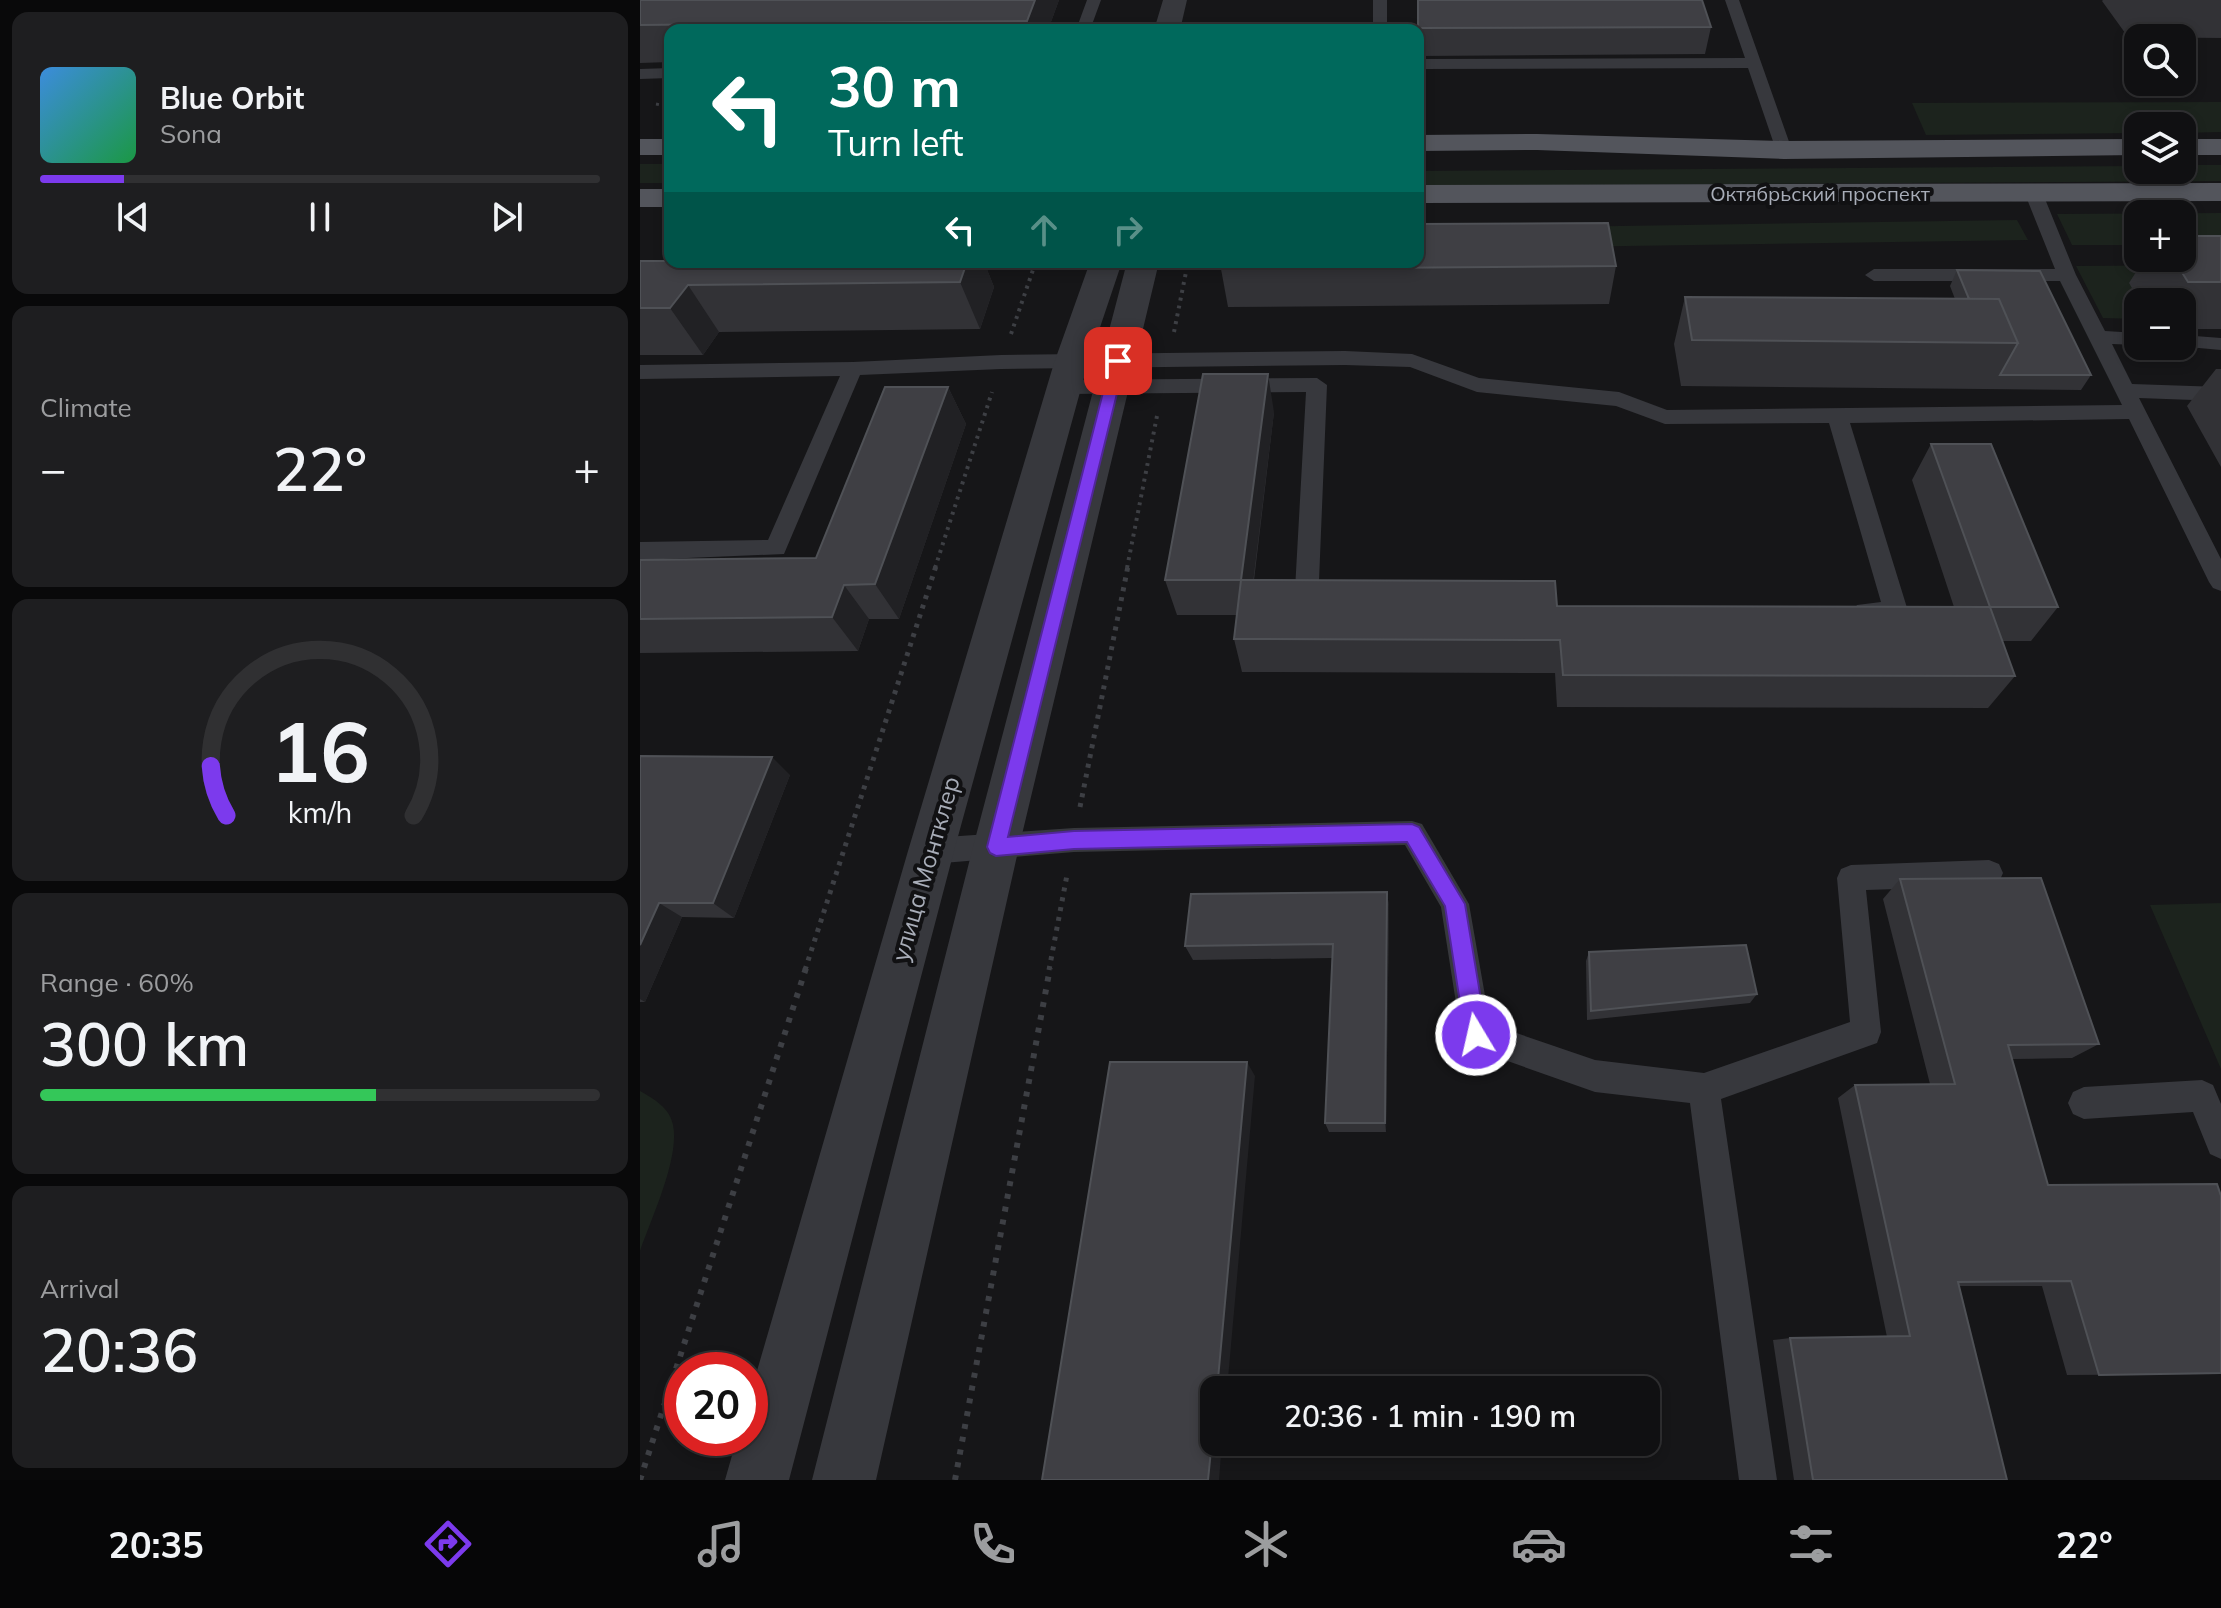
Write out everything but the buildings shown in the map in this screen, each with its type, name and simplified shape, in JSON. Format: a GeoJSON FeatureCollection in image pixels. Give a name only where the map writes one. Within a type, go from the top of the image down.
{"type":"FeatureCollection","features":[{"type":"Feature","properties":{"kind":"main road","name":"Октябрьский проспект"},"geometry":{"type":"LineString","coordinates":[[1424,143],[1537,142],[1784,150],[2124,147]]}},
{"type":"Feature","properties":{"kind":"main road"},"geometry":{"type":"LineString","coordinates":[[640,147],[664,147]]}},
{"type":"Feature","properties":{"kind":"main road"},"geometry":{"type":"LineString","coordinates":[[2196,147],[2221,147]]}},
{"type":"Feature","properties":{"kind":"main road","name":"Октябрьский проспект"},"geometry":{"type":"LineString","coordinates":[[1424,194],[2221,192]]}},
{"type":"Feature","properties":{"kind":"main road"},"geometry":{"type":"LineString","coordinates":[[640,198],[664,198]]}},
{"type":"Feature","properties":{"kind":"street"},"geometry":{"type":"LineString","coordinates":[[1169,24],[1175,0]]}},
{"type":"Feature","properties":{"kind":"street","name":"улица Монтклер"},"geometry":{"type":"LineString","coordinates":[[757,1480],[931,851],[1064,387],[1104,268]]}},
{"type":"Feature","properties":{"kind":"street"},"geometry":{"type":"LineString","coordinates":[[844,1480],[996,847],[1141,268]]}},
{"type":"Feature","properties":{"kind":"lane"},"geometry":{"type":"LineString","coordinates":[[1085,24],[1094,0]]}},
{"type":"Feature","properties":{"kind":"lane"},"geometry":{"type":"LineString","coordinates":[[1380,0],[1380,24]]}},
{"type":"Feature","properties":{"kind":"lane"},"geometry":{"type":"LineString","coordinates":[[1732,0],[1784,150]]}},
{"type":"Feature","properties":{"kind":"lane"},"geometry":{"type":"LineString","coordinates":[[1424,64],[1754,63]]}},
{"type":"Feature","properties":{"kind":"lane"},"geometry":{"type":"LineString","coordinates":[[640,74],[664,73]]}},
{"type":"Feature","properties":{"kind":"lane"},"geometry":{"type":"LineString","coordinates":[[2034,194],[2067,275],[2221,582]]}},
{"type":"Feature","properties":{"kind":"lane"},"geometry":{"type":"LineString","coordinates":[[1874,275],[2067,275]]}},
{"type":"Feature","properties":{"kind":"lane"},"geometry":{"type":"LineString","coordinates":[[2099,337],[2124,338]]}},
{"type":"Feature","properties":{"kind":"lane"},"geometry":{"type":"LineString","coordinates":[[2196,342],[2221,344]]}},
{"type":"Feature","properties":{"kind":"lane"},"geometry":{"type":"LineString","coordinates":[[1064,387],[1114,374],[1345,358],[1412,361],[1477,385],[1619,399],[1665,417],[2138,412]]}},
{"type":"Feature","properties":{"kind":"lane"},"geometry":{"type":"LineString","coordinates":[[640,372],[853,369],[1001,362],[1114,374],[1317,385],[1307,590],[1352,590]]}},
{"type":"Feature","properties":{"kind":"lane"},"geometry":{"type":"LineString","coordinates":[[640,551],[776,548],[853,369]]}},
{"type":"Feature","properties":{"kind":"lane"},"geometry":{"type":"LineString","coordinates":[[2127,391],[2221,394]]}},
{"type":"Feature","properties":{"kind":"lane"},"geometry":{"type":"LineString","coordinates":[[1837,416],[1896,611],[1850,612]]}},
{"type":"Feature","properties":{"kind":"lane"},"geometry":{"type":"LineString","coordinates":[[931,851],[1074,840],[1412,833],[1455,904],[1476,1035],[1595,1076],[1704,1089],[1866,1032],[1851,878],[1989,873]]}},
{"type":"Feature","properties":{"kind":"lane"},"geometry":{"type":"LineString","coordinates":[[1704,1089],[1758,1480]]}},
{"type":"Feature","properties":{"kind":"lane"},"geometry":{"type":"LineString","coordinates":[[2084,1103],[2202,1096],[2221,1143]]}},
{"type":"Feature","properties":{"kind":"path"},"geometry":{"type":"LineString","coordinates":[[640,1480],[1034,268]]}},
{"type":"Feature","properties":{"kind":"shaded area"},"geometry":{"type":"Polygon","coordinates":[[[2221,102],[2221,132],[2196,133],[2196,112],[2124,112],[2124,133],[1926,135],[1912,103],[2221,102]]]}},
{"type":"Feature","properties":{"kind":"shaded area"},"geometry":{"type":"Polygon","coordinates":[[[640,164],[664,164],[664,183],[640,183],[640,164]]]}},
{"type":"Feature","properties":{"kind":"shaded area"},"geometry":{"type":"Polygon","coordinates":[[[2196,165],[2221,165],[2221,181],[2196,181],[2196,165]]]}},
{"type":"Feature","properties":{"kind":"shaded area"},"geometry":{"type":"Polygon","coordinates":[[[2124,166],[2124,182],[1424,186],[1424,171],[2124,166]]]}},
{"type":"Feature","properties":{"kind":"shaded area"},"geometry":{"type":"Polygon","coordinates":[[[2196,213],[2221,213],[2221,245],[2196,245],[2196,213]]]}},
{"type":"Feature","properties":{"kind":"shaded area"},"geometry":{"type":"Polygon","coordinates":[[[2057,214],[2124,214],[2124,245],[2072,245],[2057,214]]]}},
{"type":"Feature","properties":{"kind":"shaded area"},"geometry":{"type":"Polygon","coordinates":[[[2017,220],[2028,240],[1488,248],[1486,228],[2017,220]]]}},
{"type":"Feature","properties":{"kind":"shaded area"},"geometry":{"type":"Polygon","coordinates":[[[2196,265],[2221,265],[2169,288],[2124,288],[2124,319],[2103,318],[2076,266],[2124,266],[2124,272],[2196,272],[2196,265]]]}},
{"type":"Feature","properties":{"kind":"shaded area"},"geometry":{"type":"Polygon","coordinates":[[[2221,903],[2221,1069],[2150,905],[2221,903]]]}},
{"type":"Feature","properties":{"kind":"shaded area"},"geometry":{"type":"Polygon","coordinates":[[[640,1091],[669,1114],[674,1139],[669,1171],[640,1251],[640,1091]]]}},
{"type":"Feature","properties":{"kind":"route"},"geometry":{"type":"LineString","coordinates":[[1118,361],[996,847],[1074,840],[1412,833],[1455,904],[1476,1035]]}}]}
